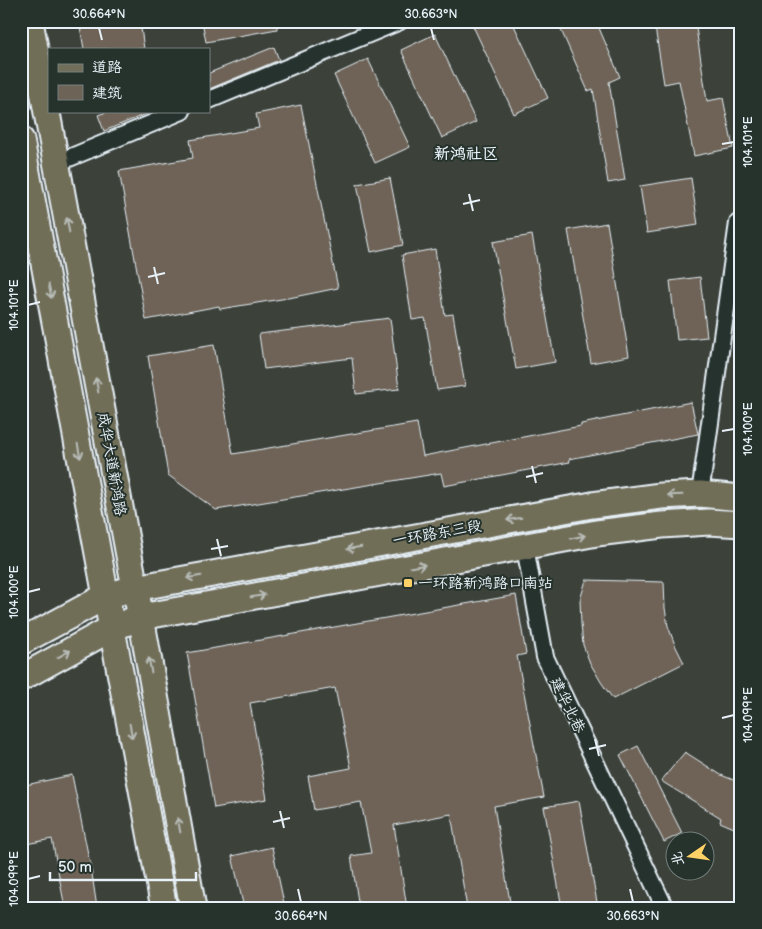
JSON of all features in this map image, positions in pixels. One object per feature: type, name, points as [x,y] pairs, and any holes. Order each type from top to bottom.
[{"type":"main road","name":"成华大道新鸿路","points":[[30,21],[193,908]]},
{"type":"main road","name":"成华大道新鸿路","points":[[21,140],[164,908]]},
{"type":"main road","name":"一环路东三段","points":[[21,642],[106,596],[135,588],[592,505],[661,496],[700,494],[741,498]]},
{"type":"main road","name":"一环路东三段","points":[[21,678],[112,628],[141,617],[597,533],[662,525],[709,522],[741,524]]},
{"type":"street","points":[[210,100],[400,21]]},
{"type":"street","points":[[57,163],[180,112]]},
{"type":"street","points":[[700,494],[738,223],[741,224]]},
{"type":"street","name":"建华北巷","points":[[525,546],[545,657],[665,908]]},
{"type":"building","points":[[79,21],[140,21],[144,48],[84,48]]},
{"type":"building","points":[[202,21],[277,21],[277,29],[206,42]]},
{"type":"building","points":[[483,21],[512,21],[548,98],[514,114],[473,26]]},
{"type":"building","points":[[557,21],[596,21],[620,77],[609,82],[625,180],[608,183],[593,89],[588,91]]},
{"type":"building","points":[[654,21],[695,21],[707,101],[723,98],[733,148],[694,156],[679,81],[664,84]]},
{"type":"building","points":[[435,34],[476,122],[442,138],[401,50]]},
{"type":"building","points":[[274,47],[279,60],[210,89],[210,73]]},
{"type":"building","points":[[368,59],[410,147],[375,163],[334,75]]},
{"type":"building","points":[[301,105],[338,288],[220,309],[219,306],[146,320],[119,171],[193,158],[190,140],[259,128],[256,114]]},
{"type":"building","points":[[106,112],[151,112],[104,131],[98,115]]},
{"type":"building","points":[[390,178],[403,245],[371,252],[357,184]]},
{"type":"building","points":[[691,178],[698,225],[647,233],[640,186]]},
{"type":"building","points":[[607,223],[629,356],[591,363],[568,230]]},
{"type":"building","points":[[532,235],[555,362],[516,369],[493,242]]},
{"type":"building","points":[[435,249],[445,315],[453,314],[465,386],[437,390],[425,318],[412,320],[402,255]]},
{"type":"building","points":[[700,277],[707,337],[677,340],[670,281]]},
{"type":"building","points":[[390,318],[399,389],[356,394],[352,358],[264,369],[259,334]]},
{"type":"building","points":[[214,345],[233,454],[417,423],[423,456],[581,426],[581,424],[691,402],[698,434],[569,459],[570,462],[444,486],[441,473],[216,510],[168,475],[148,356]]},
{"type":"building","points":[[586,580],[664,582],[668,626],[684,663],[613,699],[590,663],[583,645],[580,600]]},
{"type":"building","points":[[516,595],[526,654],[517,656],[544,797],[494,806],[511,908],[467,908],[451,814],[394,825],[407,908],[359,908],[351,856],[371,853],[361,802],[314,810],[308,776],[351,768],[335,688],[250,703],[267,799],[214,808],[187,653]]},
{"type":"building","points":[[638,746],[681,832],[664,832],[664,842],[620,755]]},
{"type":"building","points":[[685,752],[721,775],[741,783],[741,831],[720,822],[721,818],[661,781]]},
{"type":"building","points":[[72,775],[97,908],[65,908],[52,839],[21,845],[21,786]]},
{"type":"building","points":[[579,801],[598,908],[562,908],[544,807]]},
{"type":"building","points":[[272,847],[285,908],[244,908],[232,856]]},
{"type":"place","name":"一环路新鸿路口南站","points":[[408,583]]},
{"type":"district","name":"新鸿社区","points":[[466,153]]}]
